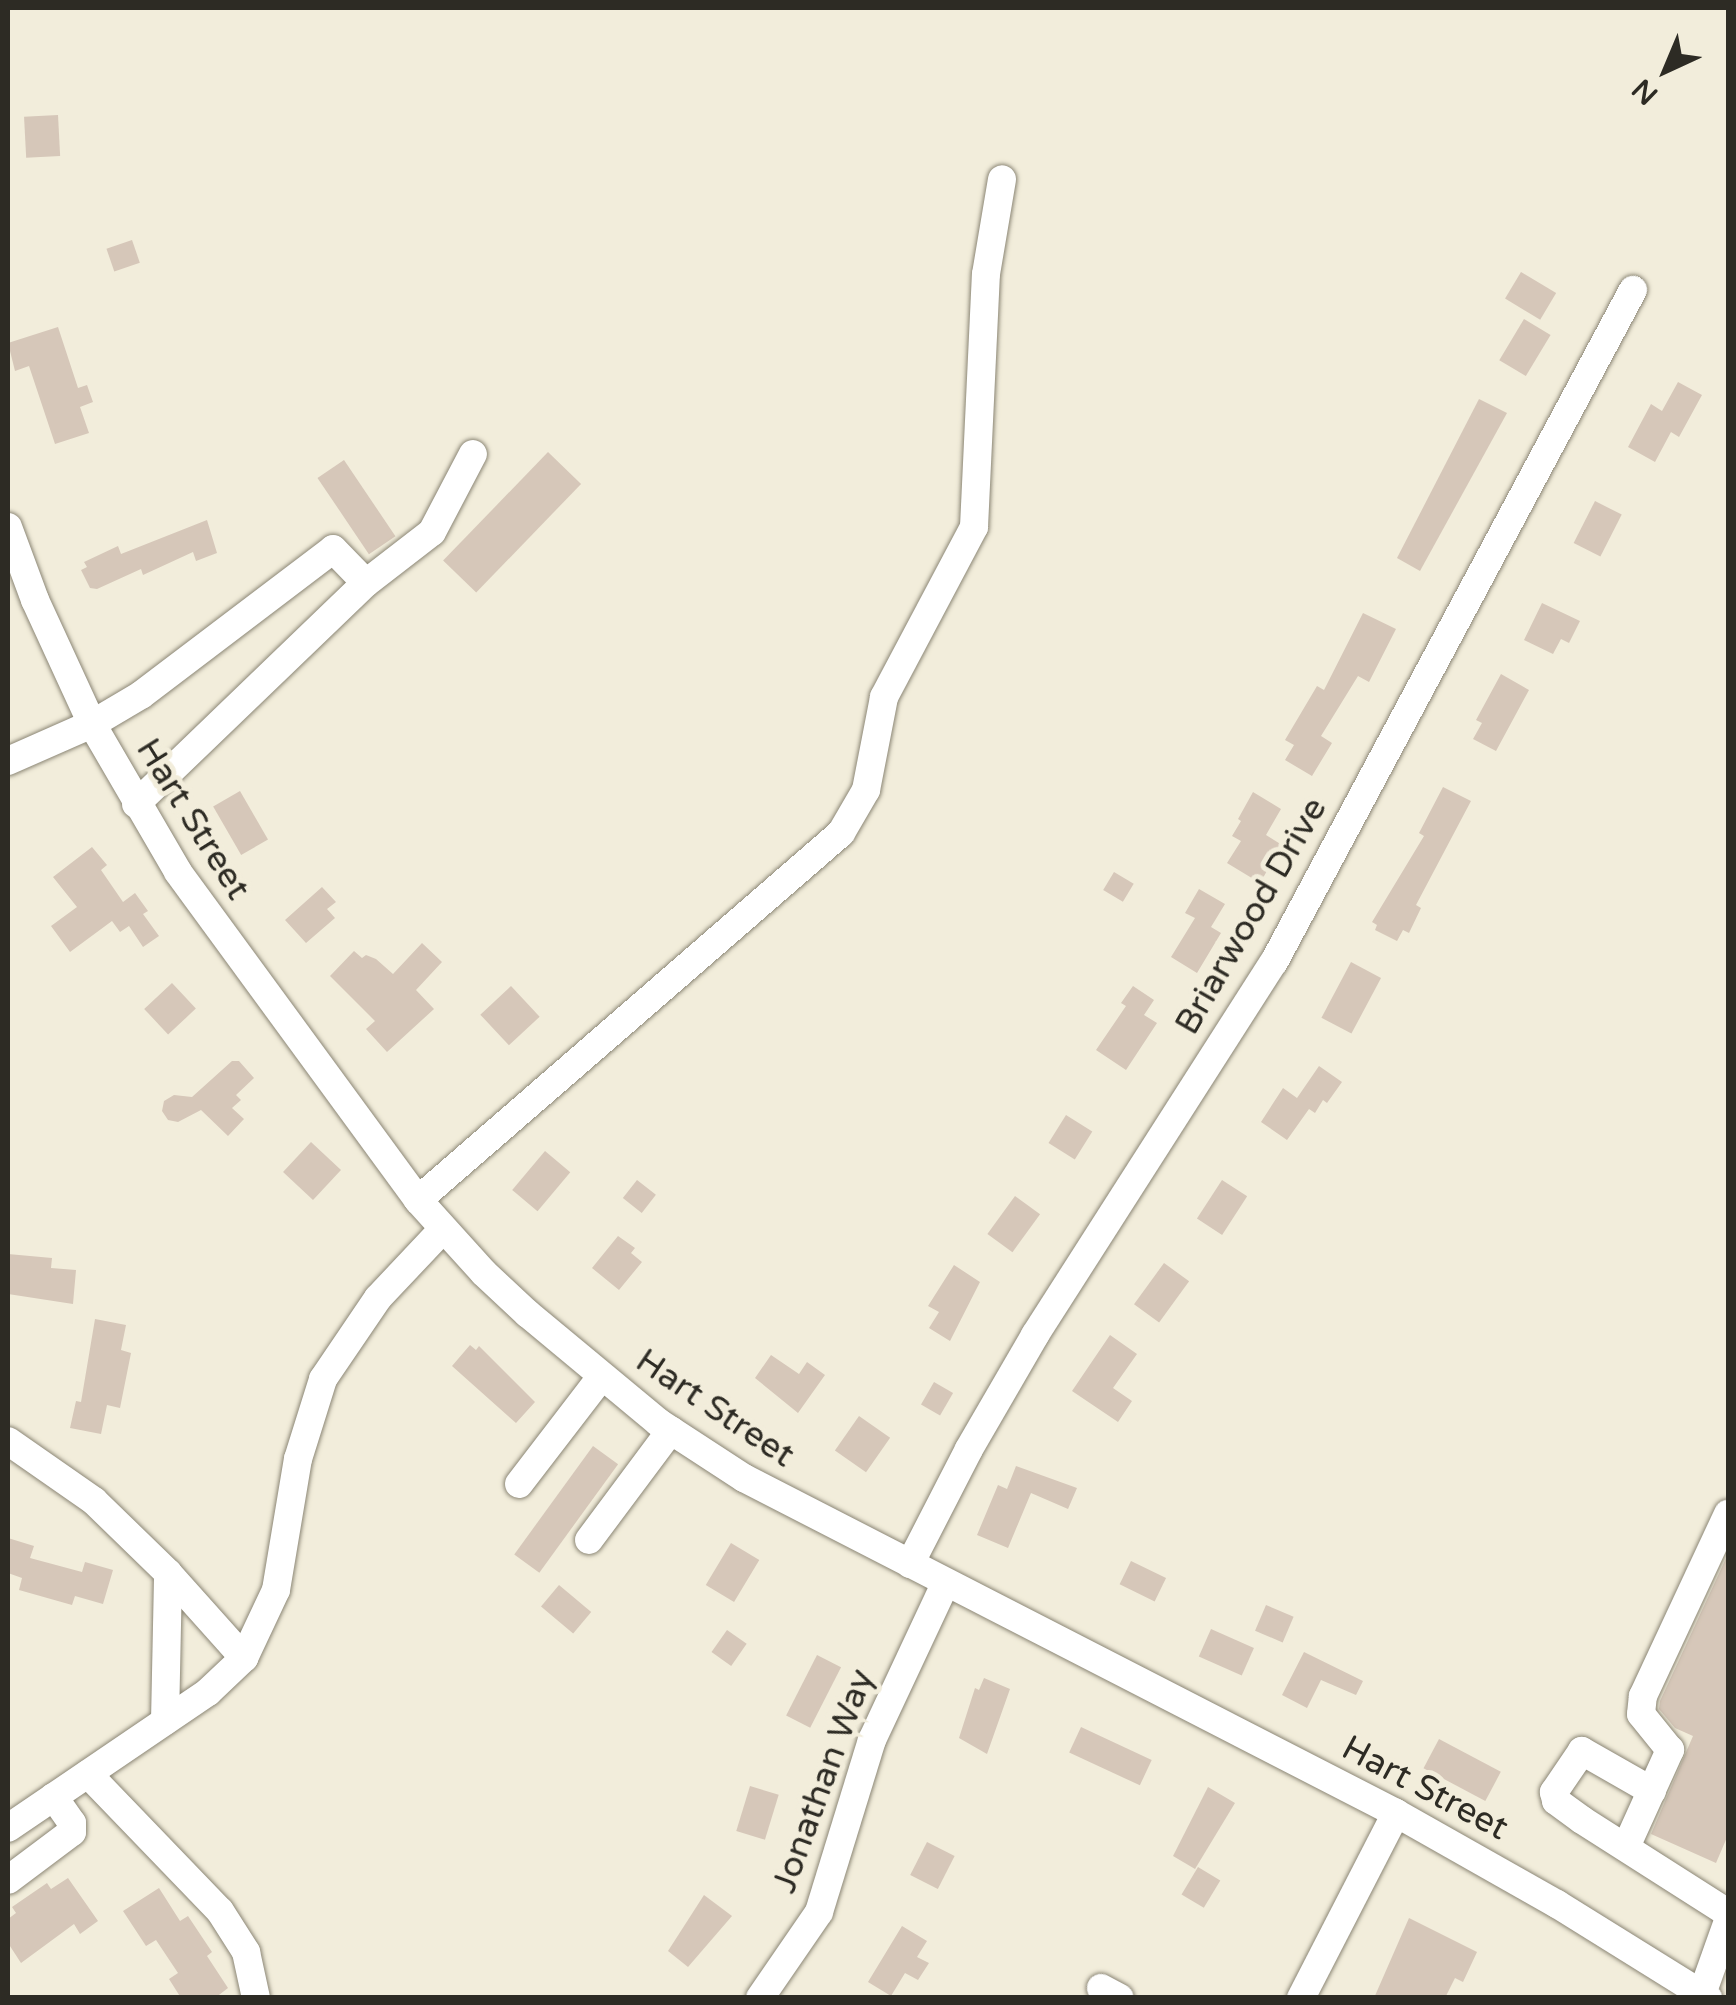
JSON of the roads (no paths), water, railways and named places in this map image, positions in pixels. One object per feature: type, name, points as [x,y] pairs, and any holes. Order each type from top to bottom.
[{"type":"street","points":[[418,1200],[841,833],[866,790],[884,697],[974,526],[986,274],[1002,179]]},
{"type":"street","name":"Briarwood Drive","points":[[910,1564],[969,1449],[1035,1335],[1274,962],[1632,290]]},
{"type":"street","points":[[136,804],[366,583],[432,532],[473,454]]},
{"type":"street","name":"Hart Street","points":[[8,527],[35,600],[92,724],[136,804],[210,920],[442,1230],[528,1314],[671,1430],[744,1478],[1396,1813],[1558,1904],[1705,1996]]},
{"type":"street","points":[[8,760],[92,724],[141,695],[333,549],[366,583]]},
{"type":"street","points":[[8,1828],[208,1692],[244,1658],[276,1590],[298,1459],[323,1379],[378,1298],[442,1230]]},
{"type":"street","points":[[519,1484],[602,1376]]},
{"type":"street","points":[[589,1540],[671,1430]]},
{"type":"street","points":[[8,1440],[94,1501],[168,1574],[244,1658]]},
{"type":"street","points":[[1626,1847],[1670,1750],[1639,1706],[1728,1514]]},
{"type":"street","points":[[165,1721],[168,1574]]},
{"type":"street","name":"Jonathan Way","points":[[760,1998],[819,1912],[872,1740],[946,1582]]},
{"type":"street","points":[[1652,1791],[1582,1751],[1554,1792],[1556,1800],[1569,1810],[1728,1913]]},
{"type":"street","points":[[88,1774],[220,1912],[246,1952],[256,1998]]},
{"type":"street","points":[[8,1880],[72,1832],[72,1823],[54,1797]]},
{"type":"street","points":[[1301,1998],[1396,1813]]},
{"type":"street","points":[[1705,1996],[1728,1921]]}]
